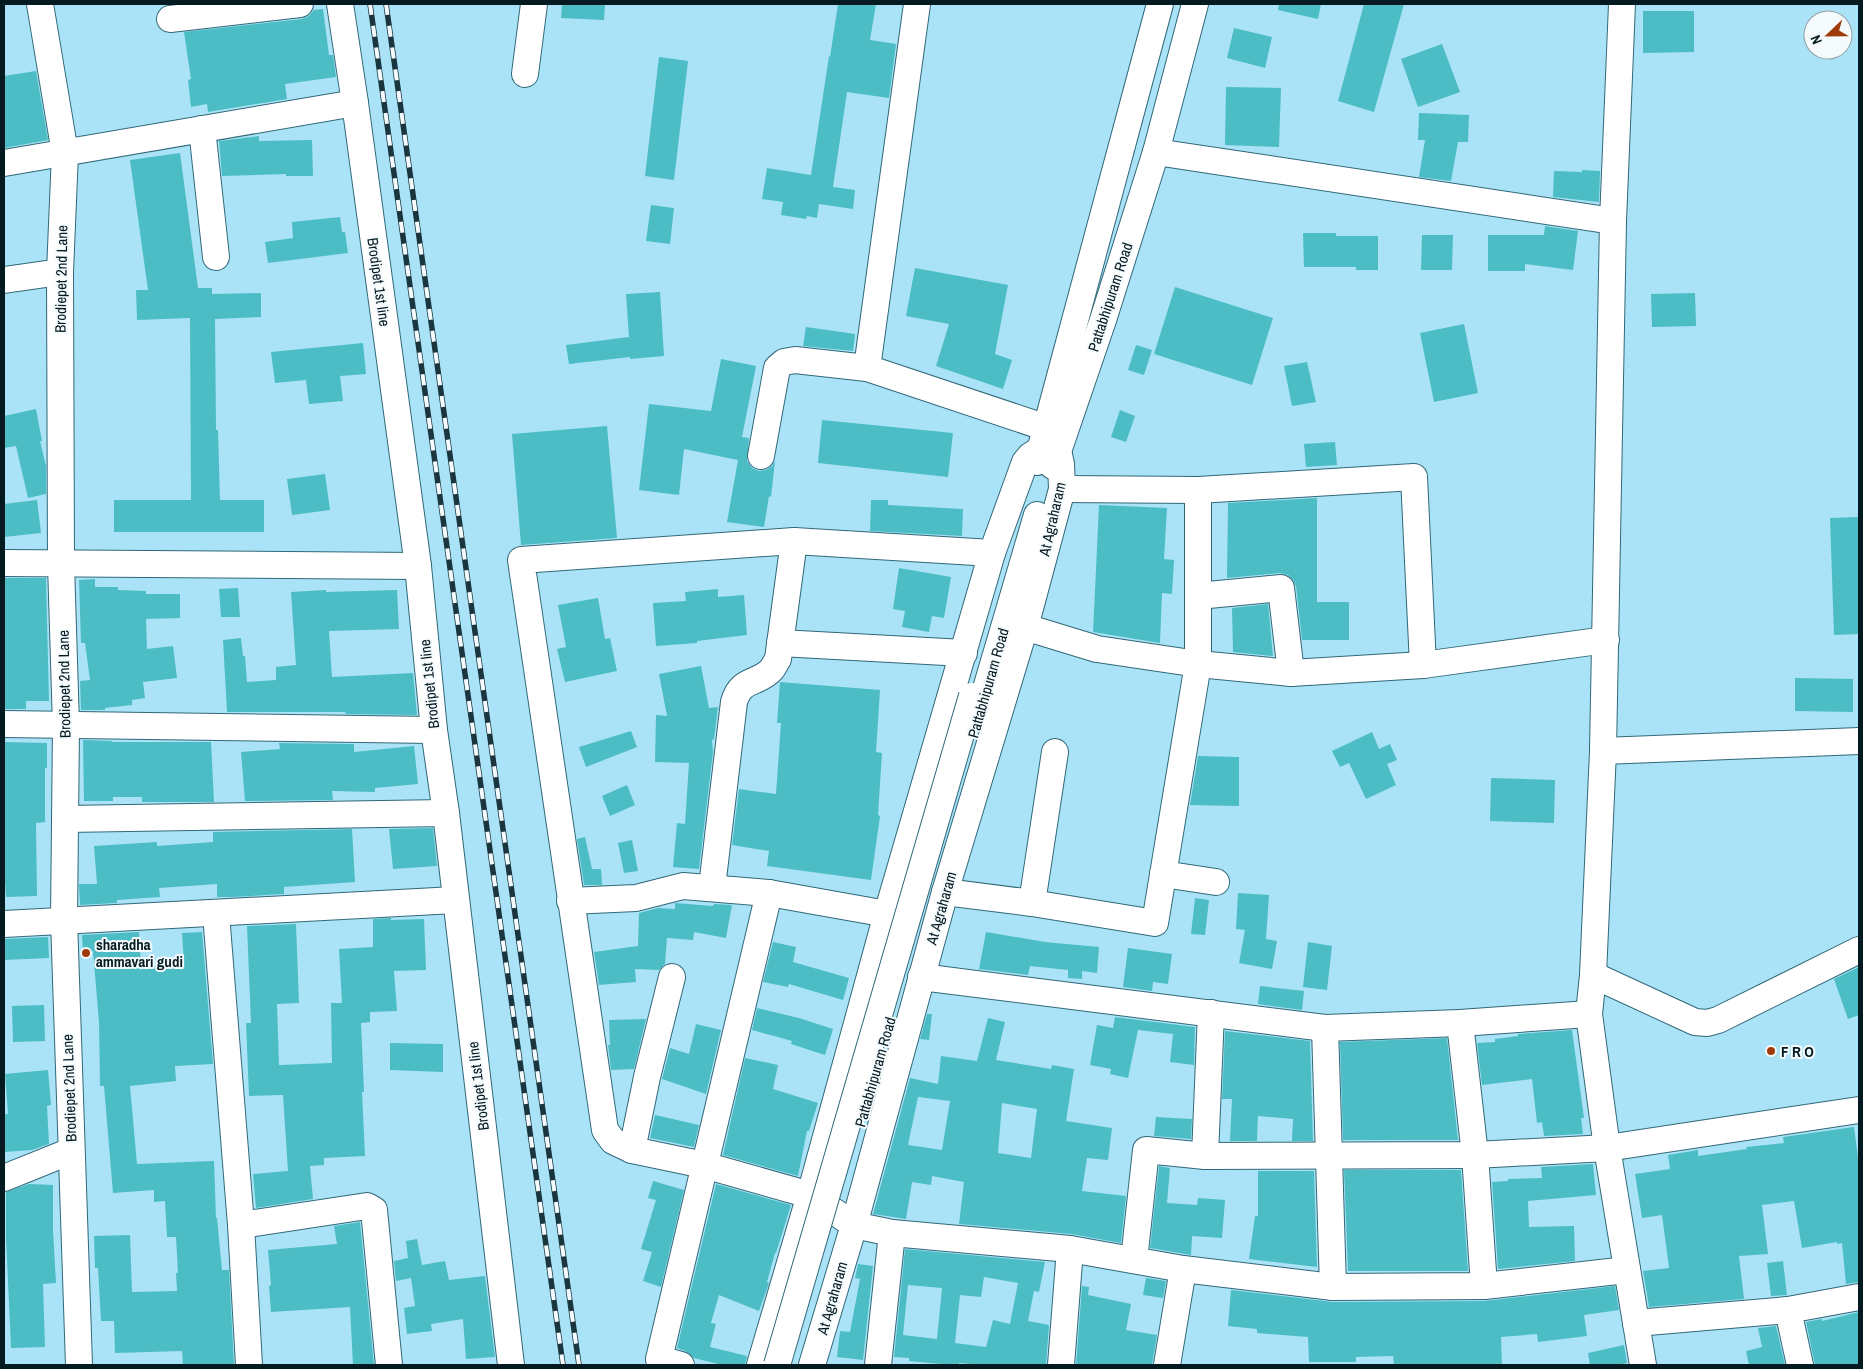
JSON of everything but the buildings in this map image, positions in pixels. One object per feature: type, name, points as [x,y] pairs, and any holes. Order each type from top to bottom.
[{"type":"street","name":"Brodiepet 2nd Lane","points":[[40,4],[65,153],[60,272],[61,564],[66,726],[64,920],[79,1365]]},
{"type":"street","points":[[170,19],[300,4]]},
{"type":"street","name":"Brodipet 1st line","points":[[340,4],[418,566],[434,730],[446,814],[511,1365]]},
{"type":"street","points":[[525,74],[534,4]]},
{"type":"street","points":[[867,368],[917,4]]},
{"type":"street","name":"Pattabhipuram Road","points":[[788,1365],[978,697],[1048,442],[1160,4]]},
{"type":"street","name":"Pattabhipuram Road","points":[[1048,442],[1103,320],[1156,152],[1195,4]]},
{"type":"street","points":[[1622,4],[1613,221],[1603,751],[1593,975],[1589,1014],[1607,1148],[1643,1365]]},
{"type":"street","points":[[1137,89],[1170,102]]},
{"type":"street","points":[[4,164],[355,103]]},
{"type":"street","points":[[202,129],[216,257]]},
{"type":"street","points":[[1156,152],[1613,221]]},
{"type":"street","points":[[4,280],[60,272]]},
{"type":"street","points":[[760,1365],[810,1195],[887,914],[992,553],[1024,462],[1048,442],[867,368],[795,360],[784,362],[777,368],[761,456]]},
{"type":"street","name":"At Agraharam","points":[[812,1365],[854,1225],[945,892],[1025,627],[1062,489],[1061,464],[1048,442]]},
{"type":"street","points":[[1062,489],[1198,490],[1414,477],[1423,666]]},
{"type":"street","points":[[945,892],[1032,902],[1155,922],[1198,664],[1198,490]]},
{"type":"street","points":[[992,553],[794,541],[522,560],[570,901],[605,1130],[613,1141],[632,1150],[704,1166],[810,1195],[854,1225],[892,1233],[1070,1248],[1183,1269],[1333,1287],[1484,1286],[1627,1270]]},
{"type":"street","points":[[712,887],[737,692],[742,685],[771,670],[778,659],[794,541]]},
{"type":"street","points":[[4,563],[418,566]]},
{"type":"street","points":[[1198,596],[1281,588],[1291,673]]},
{"type":"street","points":[[1025,627],[1097,649],[1198,664],[1291,673],[1423,666],[1606,640]]},
{"type":"street","points":[[780,644],[964,653]]},
{"type":"street","name":"Pattabhipuram Road","points":[[777,1365],[978,697]]},
{"type":"street","points":[[4,724],[434,730]]},
{"type":"street","points":[[1603,751],[1859,741]]},
{"type":"street","points":[[1032,902],[1055,752]]},
{"type":"street","points":[[65,819],[446,814]]},
{"type":"street","points":[[1163,874],[1216,882]]},
{"type":"street","points":[[570,901],[636,898],[683,886],[712,887],[769,893],[887,914]]},
{"type":"street","points":[[680,1365],[659,1359],[769,893]]},
{"type":"street","points":[[4,924],[455,900]]},
{"type":"street","points":[[216,914],[241,1225],[250,1365]]},
{"type":"street","points":[[1593,975],[1695,1022],[1707,1023],[1718,1020],[1859,950]]},
{"type":"street","points":[[632,1150],[647,1077],[672,977]]},
{"type":"street","points":[[921,977],[1325,1028],[1460,1023],[1589,1014]]},
{"type":"street","points":[[1205,1156],[1211,1013]]},
{"type":"street","points":[[1460,1023],[1476,1155],[1484,1286]]},
{"type":"street","points":[[1325,1028],[1333,1287]]},
{"type":"street","points":[[1134,1260],[1146,1150],[1205,1156],[1328,1156],[1476,1155],[1607,1148],[1859,1110]]},
{"type":"street","points":[[4,1178],[71,1151]]},
{"type":"street","points":[[241,1225],[367,1206],[374,1210],[389,1365]]},
{"type":"street","points":[[878,1365],[892,1233]]},
{"type":"street","points":[[1061,1365],[1070,1248]]},
{"type":"street","points":[[1167,1365],[1183,1269]]},
{"type":"street","points":[[1636,1323],[1788,1310],[1859,1297]]},
{"type":"street","points":[[1788,1310],[1800,1365]]},
{"type":"railway","points":[[370,4],[563,1365]]},
{"type":"railway","points":[[386,4],[579,1365]]},
{"type":"place","name":"sharadha ammavari gudi","points":[[86,953]]},
{"type":"place","name":"F R O","points":[[1771,1051]]}]
